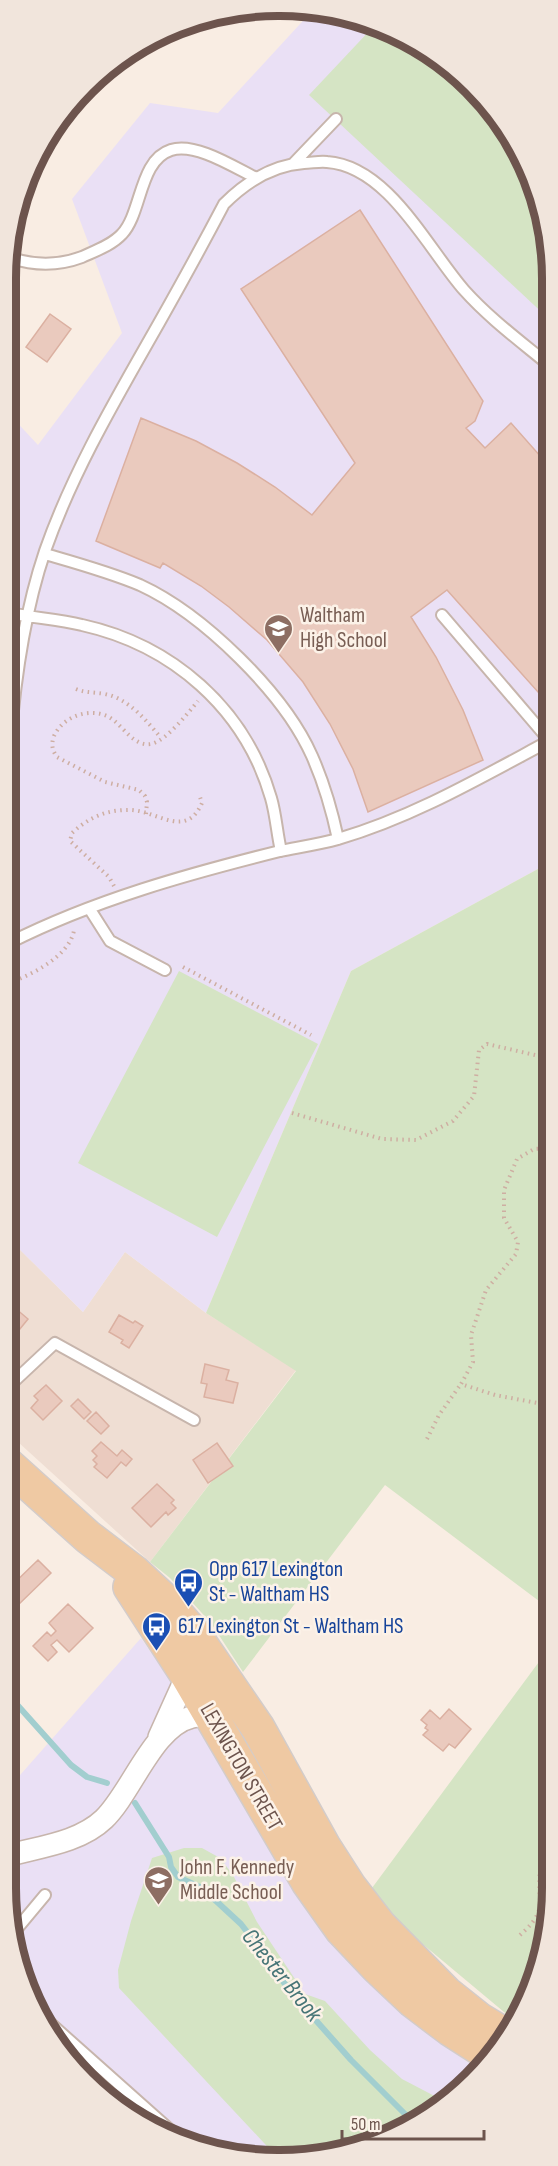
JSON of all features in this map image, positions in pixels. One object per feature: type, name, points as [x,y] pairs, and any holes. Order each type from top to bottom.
[{"type":"main road","name":"LEXINGTON STREET","points":[[16,1472],[88,1538],[134,1572],[163,1599],[193,1633],[258,1728],[324,1847],[349,1886],[380,1926],[446,1993],[480,2020],[498,2031]]},
{"type":"main road","name":"LEXINGTON STREET","points":[[88,1538],[137,1597],[187,1675],[308,1882],[342,1930],[413,2001],[484,2051]]},
{"type":"street","points":[[16,1853],[82,1835],[103,1819],[124,1795],[155,1746],[187,1675]]},
{"type":"street","points":[[155,1746],[173,1726],[192,1717],[244,1709]]},
{"type":"lane","points":[[293,164],[336,120]]},
{"type":"lane","points":[[17,259],[41,265],[67,262],[94,252],[123,234],[150,169],[159,156],[171,150],[185,148],[197,151],[256,178]]},
{"type":"lane","points":[[16,684],[27,617],[45,554],[61,510],[85,458],[224,204],[237,191],[256,178],[293,164],[328,162],[351,168],[378,185],[399,204],[464,290],[487,314],[542,359]]},
{"type":"lane","points":[[45,554],[141,586],[189,614],[240,659],[281,705],[311,755],[331,810],[338,839]]},
{"type":"lane","points":[[16,614],[82,625],[131,641],[169,662],[206,689],[231,717],[253,753],[271,798],[281,851]]},
{"type":"lane","points":[[442,615],[542,733]]},
{"type":"lane","points":[[16,940],[89,908],[168,881],[281,851],[338,839],[428,805],[542,745]]},
{"type":"lane","points":[[89,908],[110,941],[165,970]]},
{"type":"lane","points":[[16,1380],[55,1343],[194,1420]]},
{"type":"lane","points":[[20,1925],[45,1895]]},
{"type":"lane","points":[[61,2033],[158,2120]]},
{"type":"path","points":[[76,689],[86,693],[104,694],[127,703],[161,738]]},
{"type":"path","points":[[146,814],[147,802],[139,790],[105,782],[57,757],[53,752],[52,744],[58,728],[76,715],[102,714],[111,718],[136,741],[145,744],[154,743],[171,730],[199,700]]},
{"type":"path","points":[[114,886],[110,877],[70,841],[72,833],[91,817],[119,810],[135,811],[183,822],[192,819],[202,802],[199,794]]},
{"type":"path","points":[[16,980],[36,972],[49,963],[73,937],[74,930]]},
{"type":"path","points":[[183,967],[311,1035]]},
{"type":"path","points":[[292,1113],[382,1139],[416,1140],[453,1121],[474,1096],[479,1050],[487,1044],[542,1057]]},
{"type":"path","points":[[427,1439],[473,1362],[471,1335],[486,1290],[516,1254],[518,1242],[504,1218],[504,1190],[517,1159],[534,1149],[542,1148]]},
{"type":"path","points":[[461,1384],[495,1395],[542,1404]]},
{"type":"path","points":[[520,1935],[534,1923],[541,1902],[542,1863]]},
{"type":"shaded area","name":"Waltham High School","points":[[305,18],[347,25],[379,36],[410,52],[439,71],[465,93],[497,133],[522,179],[533,211],[542,279],[542,867],[351,971],[206,1313],[125,1252],[83,1312],[16,1246],[16,421],[38,445],[122,333],[72,199],[150,103],[218,113]]},
{"type":"shaded area","points":[[16,1246],[83,1312],[125,1252],[206,1313],[296,1370],[150,1562],[16,1440]]},
{"type":"shaded area","name":"John F. Kennedy Middle School","points":[[141,1638],[174,1686],[289,1879],[393,2004],[431,2036],[472,2065],[439,2095],[395,2122],[347,2141],[313,2147],[262,2149],[211,2141],[179,2130],[133,2105],[93,2073],[71,2047],[52,2018],[30,1971],[25,1955],[17,1904],[16,1780]]},
{"type":"green space","points":[[368,32],[425,61],[465,93],[497,133],[528,195],[539,245],[542,313],[309,95]]},
{"type":"green space","points":[[542,867],[542,1603],[385,1485],[243,1672],[211,1623],[170,1578],[150,1562],[296,1371],[206,1313],[351,971]]},
{"type":"green space","points":[[179,971],[318,1044],[217,1237],[78,1163]]},
{"type":"green space","points":[[542,1658],[541,1904],[533,1955],[522,1987],[508,2015],[401,1926],[372,1888]]},
{"type":"green space","points":[[184,1848],[202,1848],[220,1858],[233,1875],[257,1922],[305,1994],[325,2001],[370,2050],[402,2079],[436,2097],[395,2122],[363,2136],[313,2147],[270,2149],[119,1988],[118,1970],[152,1858]]},
{"type":"building","points":[[360,210],[483,401],[475,421],[466,428],[485,448],[511,423],[542,458],[542,688],[538,692],[447,590],[411,617],[436,657],[463,710],[483,760],[368,812],[353,769],[330,724],[303,682],[267,640],[201,586],[163,563],[160,568],[96,541],[141,418],[196,441],[237,463],[275,487],[312,515],[355,463],[241,289]]},
{"type":"building","points":[[50,314],[71,329],[47,362],[26,347]]},
{"type":"building","points":[[16,1309],[28,1319],[16,1334]]},
{"type":"building","points":[[119,1315],[143,1326],[129,1348],[121,1343],[123,1340],[109,1332]]},
{"type":"building","points":[[205,1364],[229,1370],[226,1380],[238,1383],[233,1403],[204,1397],[207,1384],[201,1383]]},
{"type":"building","points":[[46,1385],[62,1401],[43,1420],[31,1408],[38,1400],[34,1396]]},
{"type":"building","points":[[78,1399],[91,1412],[84,1419],[71,1406]]},
{"type":"building","points":[[96,1412],[109,1426],[101,1434],[87,1421]]},
{"type":"building","points":[[101,1442],[117,1456],[122,1450],[132,1459],[126,1466],[121,1462],[107,1478],[94,1467],[97,1464],[93,1460],[97,1456],[92,1451]]},
{"type":"building","points":[[217,1443],[233,1466],[208,1483],[193,1460]]},
{"type":"building","points":[[157,1484],[174,1500],[171,1503],[176,1508],[168,1515],[166,1512],[151,1527],[132,1508]]},
{"type":"building","points":[[38,1560],[51,1573],[16,1607],[16,1581]]},
{"type":"building","points":[[68,1604],[93,1628],[69,1652],[57,1640],[51,1645],[57,1652],[48,1661],[33,1646],[47,1632],[51,1636],[56,1631],[49,1623]]},
{"type":"building","points":[[449,1709],[471,1729],[455,1748],[449,1744],[443,1751],[423,1735],[428,1730],[425,1728],[427,1725],[421,1720],[430,1710],[440,1719]]},
{"type":"waterway","name":"Chester Brook","points":[[16,1703],[71,1765],[87,1777],[107,1783]]},
{"type":"waterway","name":"Chester Brook","points":[[135,1803],[169,1857],[171,1867],[178,1877],[202,1888],[241,1924],[289,1990],[351,2060],[407,2116]]},
{"type":"place","name":"Waltham High School","points":[[279,654]]},
{"type":"place","name":"Opp 617 Lexington St - Waltham HS","points":[[188,1608]]},
{"type":"place","name":"617 Lexington St - Waltham HS","points":[[157,1652]]},
{"type":"place","name":"John F. Kennedy Middle School","points":[[159,1906]]}]
